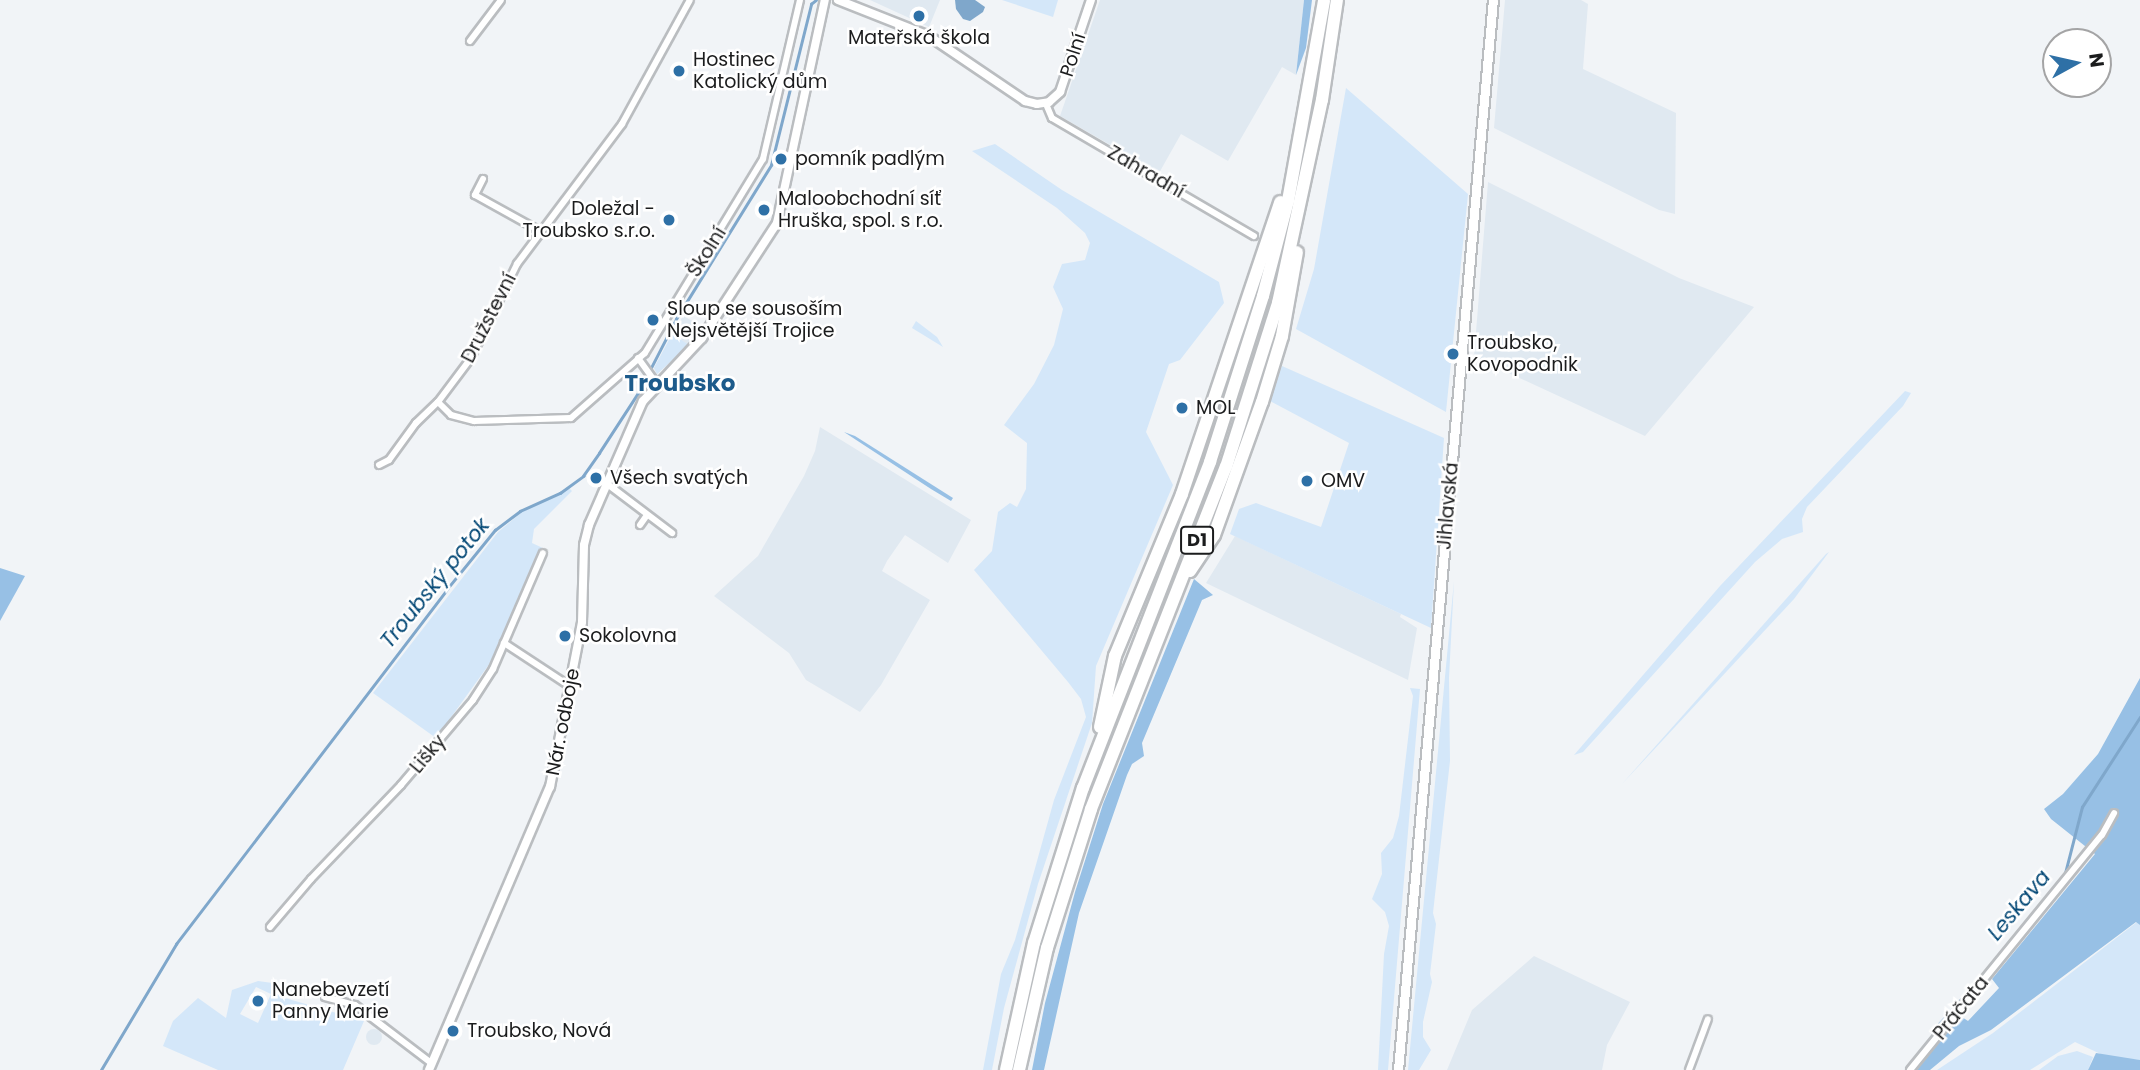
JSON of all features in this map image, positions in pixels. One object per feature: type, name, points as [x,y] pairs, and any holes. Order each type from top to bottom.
[{"type":"highway","name":"D1","points":[[1006,1070],[1034,943],[1083,788],[1210,462],[1264,296],[1295,159],[1324,0]]},
{"type":"highway","name":"D1","points":[[1019,1070],[1047,948],[1086,822],[1250,395],[1278,303],[1301,201],[1337,0]]},
{"type":"highway","points":[[1083,788],[1115,656],[1182,494],[1295,159]]},
{"type":"main road","name":"Jihlavská","points":[[1398,1070],[1493,0]]},
{"type":"street","points":[[471,41],[500,0]]},
{"type":"street","name":"Družstevní","points":[[379,465],[389,460],[416,423],[438,402],[471,358],[517,264],[622,124],[690,0]]},
{"type":"street","name":"Školní","points":[[438,402],[451,415],[474,421],[572,418],[650,345],[763,159],[800,0]]},
{"type":"street","name":"Nár. odboje","points":[[433,1068],[550,787],[582,622],[584,545],[589,525],[635,414],[657,384],[702,338],[777,223],[825,0]]},
{"type":"street","points":[[838,0],[929,36],[1025,101],[1046,104]]},
{"type":"street","name":"Polní","points":[[1046,104],[1055,98],[1062,87],[1091,0]]},
{"type":"street","name":"Zahradní","points":[[1046,104],[1052,118],[1254,236]]},
{"type":"street","points":[[483,179],[475,195],[540,231]]},
{"type":"street","points":[[638,358],[657,384]]},
{"type":"street","points":[[606,483],[672,533]]},
{"type":"street","points":[[640,525],[647,514]]},
{"type":"street","name":"Lišky","points":[[270,927],[311,879],[401,785],[465,710],[487,679],[543,553]]},
{"type":"street","points":[[504,643],[571,687]]},
{"type":"street","name":"Práčata","points":[[1910,1070],[2102,835],[2114,813]]},
{"type":"street","points":[[325,996],[355,1005],[433,1068]]},
{"type":"street","points":[[1689,1070],[1708,1019]]},
{"type":"shaded area","name":"Mateřská škola","points":[[870,0],[940,0],[929,27]]},
{"type":"shaded area","points":[[955,0],[975,0],[985,7],[983,12],[970,21],[963,19],[956,9]]},
{"type":"shaded area","points":[[1002,0],[1058,0],[1053,17]]},
{"type":"shaded area","points":[[1100,0],[1304,0],[1296,75],[1282,67],[1228,161],[1181,134],[1159,173],[1060,116]]},
{"type":"shaded area","points":[[1304,0],[1312,0],[1306,48],[1296,75]]},
{"type":"shaded area","points":[[1505,0],[1581,0],[1588,4],[1583,69],[1676,113],[1675,214],[1659,210],[1494,128]]},
{"type":"shaded area","points":[[1346,88],[1468,194],[1446,412],[1296,329],[1314,269]]},
{"type":"shaded area","points":[[995,144],[1062,190],[1219,282],[1224,303],[1180,360],[1169,364],[1146,432],[1173,485],[1096,666],[1092,723],[1038,884],[1004,1008],[992,1070],[983,1070],[1001,974],[1015,940],[1054,800],[1086,717],[1081,699],[974,570],[992,551],[998,512],[1010,503],[1017,507],[1026,489],[1027,443],[1004,425],[1034,384],[1054,345],[1063,309],[1053,287],[1062,264],[1085,260],[1090,243],[1085,233],[1057,208],[972,151]]},
{"type":"shaded area","points":[[1488,182],[1679,278],[1754,307],[1645,436],[1474,357]]},
{"type":"shaded area","points":[[683,316],[702,326],[689,345],[657,374],[654,368]]},
{"type":"shaded area","points":[[916,321],[937,337],[943,347],[912,328]]},
{"type":"shaded area","points":[[672,334],[689,345],[657,374],[654,368]]},
{"type":"shaded area","points":[[1282,366],[1444,438],[1431,628],[1230,534],[1239,509],[1256,503],[1321,527],[1349,443],[1268,400]]},
{"type":"shaded area","points":[[1905,391],[1911,393],[1903,406],[1807,507],[1802,519],[1803,532],[1782,539],[1755,562],[1583,752],[1574,755],[1720,586]]},
{"type":"shaded area","points":[[820,427],[971,520],[948,563],[905,535],[887,561],[882,571],[930,600],[881,685],[860,712],[806,680],[789,653],[714,596],[758,556],[804,476],[815,451]]},
{"type":"shaded area","points":[[844,432],[855,436],[953,498],[951,501],[931,489]]},
{"type":"shaded area","points":[[569,488],[572,491],[534,529],[532,543],[545,549],[538,553],[493,659],[436,738],[373,693],[498,532],[522,512]]},
{"type":"shaded area","points":[[1235,536],[1401,614],[1400,617],[1417,628],[1408,680],[1206,583]]},
{"type":"shaded area","points":[[1829,552],[1794,599],[1622,784],[1826,554]]},
{"type":"shaded area","points":[[0,568],[25,576],[0,621]]},
{"type":"shaded area","points":[[1194,579],[1213,595],[1202,600],[1142,743],[1144,756],[1132,764],[1127,775],[1079,913],[1044,1070],[1032,1070],[1045,1003],[1075,892],[1103,804]]},
{"type":"shaded area","points":[[1454,581],[1449,678],[1450,761],[1433,913],[1436,924],[1430,974],[1432,982],[1423,1022],[1423,1037],[1431,1050],[1419,1070],[1408,1070]]},
{"type":"shaded area","points":[[2140,678],[2140,925],[2136,922],[1991,1030],[1959,1046],[1930,1070],[1917,1070],[1952,1022],[1962,1017],[1968,1021],[1999,988],[1992,979],[2095,854],[2051,819],[2044,809],[2063,794],[2098,754]]},
{"type":"shaded area","points":[[1410,688],[1420,689],[1388,1070],[1378,1070],[1384,954],[1389,926],[1385,912],[1372,899],[1382,874],[1381,853],[1393,838],[1399,816],[1413,696]]},
{"type":"shaded area","points":[[2137,922],[2140,925],[2140,1060],[2107,1057],[2075,1042],[2030,1070],[1937,1070],[1993,1033]]},
{"type":"shaded area","points":[[1534,956],[1630,1002],[1607,1045],[1602,1070],[1447,1070],[1472,1010]]},
{"type":"shaded area","points":[[258,981],[287,985],[285,998],[364,1021],[343,1070],[218,1070],[163,1046],[173,1021],[198,998],[226,1018],[232,990]],"holes":[[[256,987],[271,994],[258,1023],[240,1014]]]},
{"type":"shaded area","points":[[371,1029],[377,1029],[382,1037],[380,1043],[371,1045],[366,1040],[366,1034]]},
{"type":"shaded area","points":[[2077,1051],[2093,1057],[2088,1070],[2039,1070],[2058,1056]]},
{"type":"shaded area","points":[[2096,1053],[2140,1060],[2140,1070],[2088,1070]]},
{"type":"waterway","name":"Troubský potok","points":[[101,1070],[176,944],[447,589],[495,530],[520,511],[560,493],[583,476],[599,453],[638,393],[676,319],[771,165],[811,4],[816,0]]},
{"type":"waterway","name":"Leskava","points":[[2064,877],[2082,807],[2140,717]]},
{"type":"waterway","name":"Leskava","points":[[2020,931],[2049,896]]},
{"type":"waterway","name":"Leskava","points":[[1937,1026],[1991,966]]},
{"type":"place","name":"Mateřská škola","points":[[919,16]]},
{"type":"place","name":"Hostinec Katolický dům","points":[[679,71]]},
{"type":"place","name":"pomník padlým","points":[[781,159]]},
{"type":"place","name":"Maloobchodní síť Hruška, spol. s r.o.","points":[[764,210]]},
{"type":"place","name":"Doležal - Troubsko s.r.o.","points":[[669,220]]},
{"type":"place","name":"Sloup se sousoším Nejsvětější Trojice","points":[[653,320]]},
{"type":"place","name":"Troubsko, Kovopodnik","points":[[1453,354]]},
{"type":"place","name":"MOL","points":[[1182,408]]},
{"type":"place","name":"Všech svatých","points":[[596,478]]},
{"type":"place","name":"OMV","points":[[1307,481]]},
{"type":"place","name":"Sokolovna","points":[[565,636]]},
{"type":"place","name":"Nanebevzetí Panny Marie","points":[[258,1001]]},
{"type":"place","name":"Troubsko, Nová","points":[[453,1031]]},
{"type":"district","name":"Troubsko","points":[[680,383]]}]
